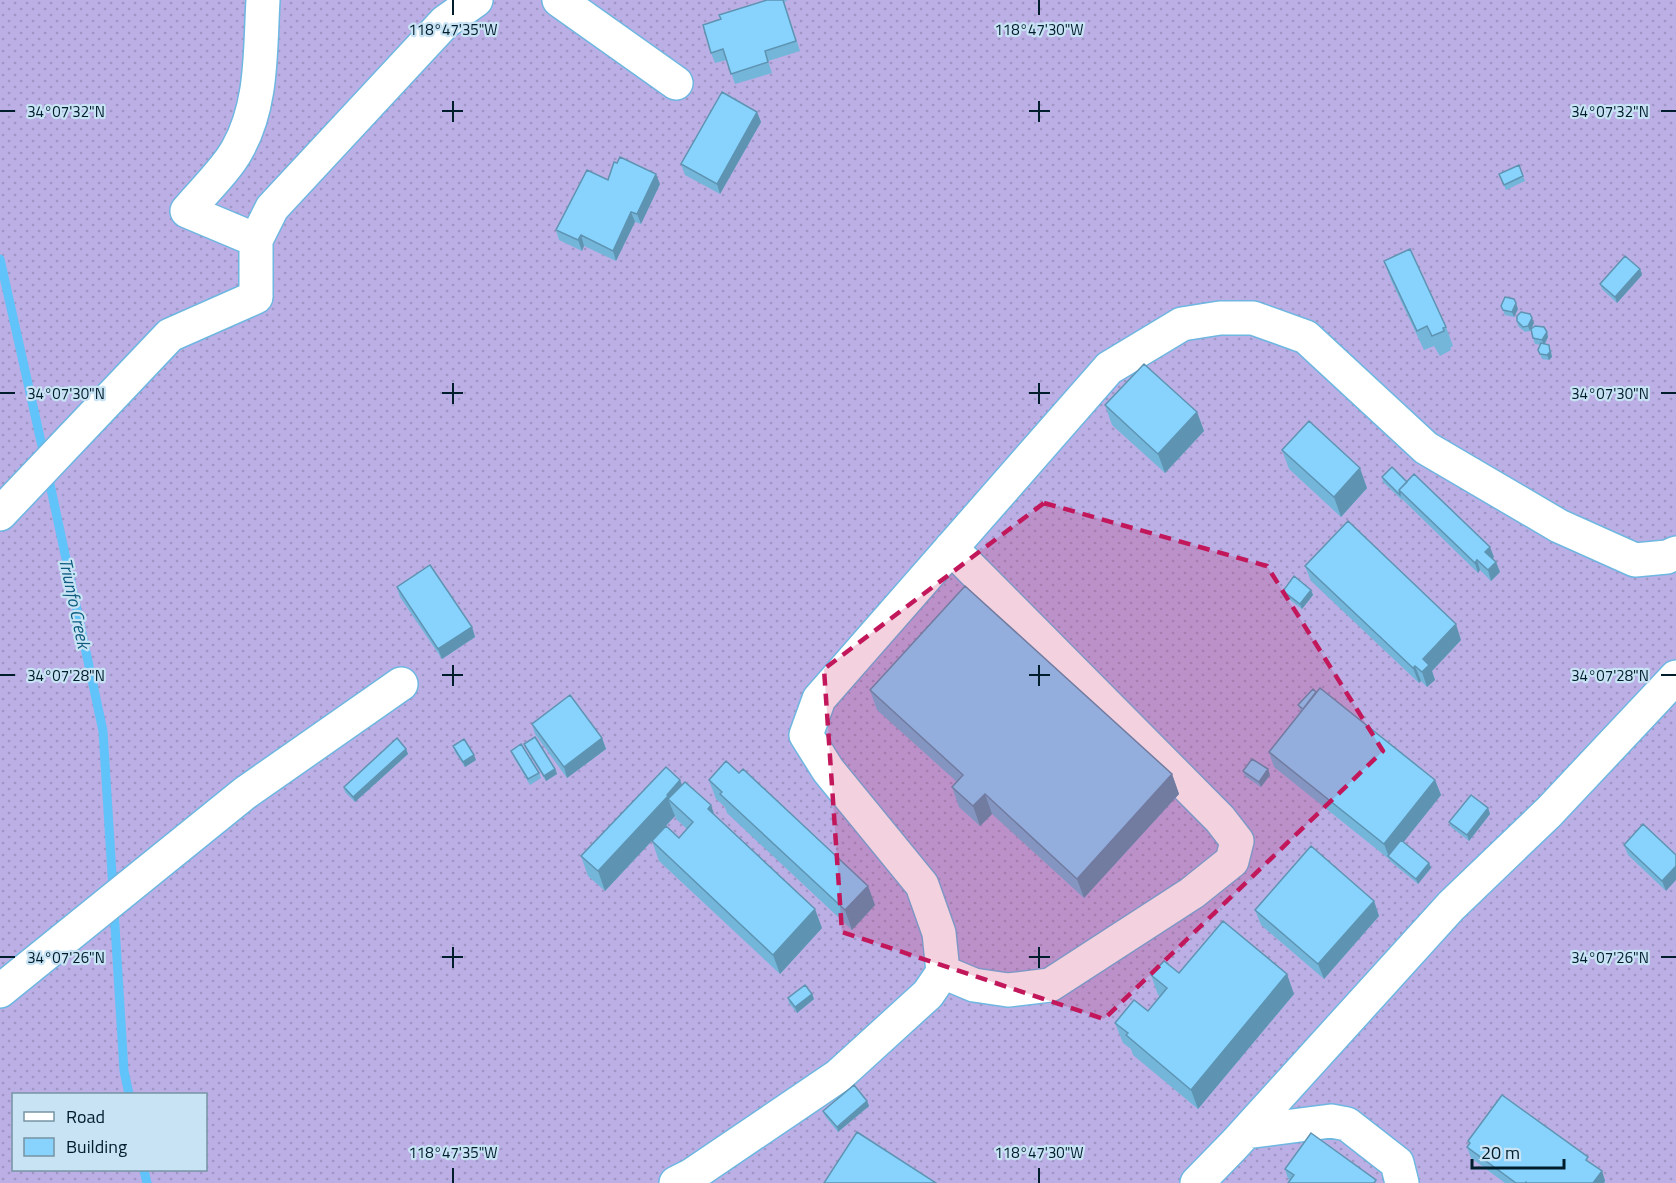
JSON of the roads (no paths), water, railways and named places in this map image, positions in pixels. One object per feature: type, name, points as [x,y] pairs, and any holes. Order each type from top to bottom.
[{"type":"lane","points":[[256,240],[187,211],[237,151],[251,119],[258,87],[263,0]]},
{"type":"lane","points":[[0,514],[170,336],[255,297],[256,240],[272,208],[446,22],[476,0]]},
{"type":"lane","points":[[560,0],[676,83]]},
{"type":"lane","points":[[676,1183],[692,1175],[838,1076],[927,994],[943,972],[939,933],[922,885],[828,770],[806,735],[819,699],[1109,368],[1182,324],[1220,318],[1253,318],[1306,337],[1426,448],[1559,526],[1635,560],[1667,557],[1676,552]]},
{"type":"lane","points":[[943,972],[974,985],[1008,990],[1050,985],[1192,893],[1232,861],[1237,841],[1220,819],[1145,742],[1112,712],[951,548]]},
{"type":"lane","points":[[1197,1183],[1451,906],[1549,812],[1676,677]]},
{"type":"lane","points":[[0,991],[244,793],[401,684]]},
{"type":"lane","points":[[1246,1132],[1331,1121],[1347,1124],[1397,1163],[1402,1183]]},
{"type":"waterway","name":"Triunfo Creek","points":[[0,259],[44,455]]},
{"type":"waterway","name":"Triunfo Creek","points":[[48,475],[103,731],[113,890]]},
{"type":"waterway","name":"Triunfo Creek","points":[[114,910],[124,1071],[129,1093]]},
{"type":"waterway","name":"Triunfo Creek","points":[[144,1171],[147,1183]]}]
